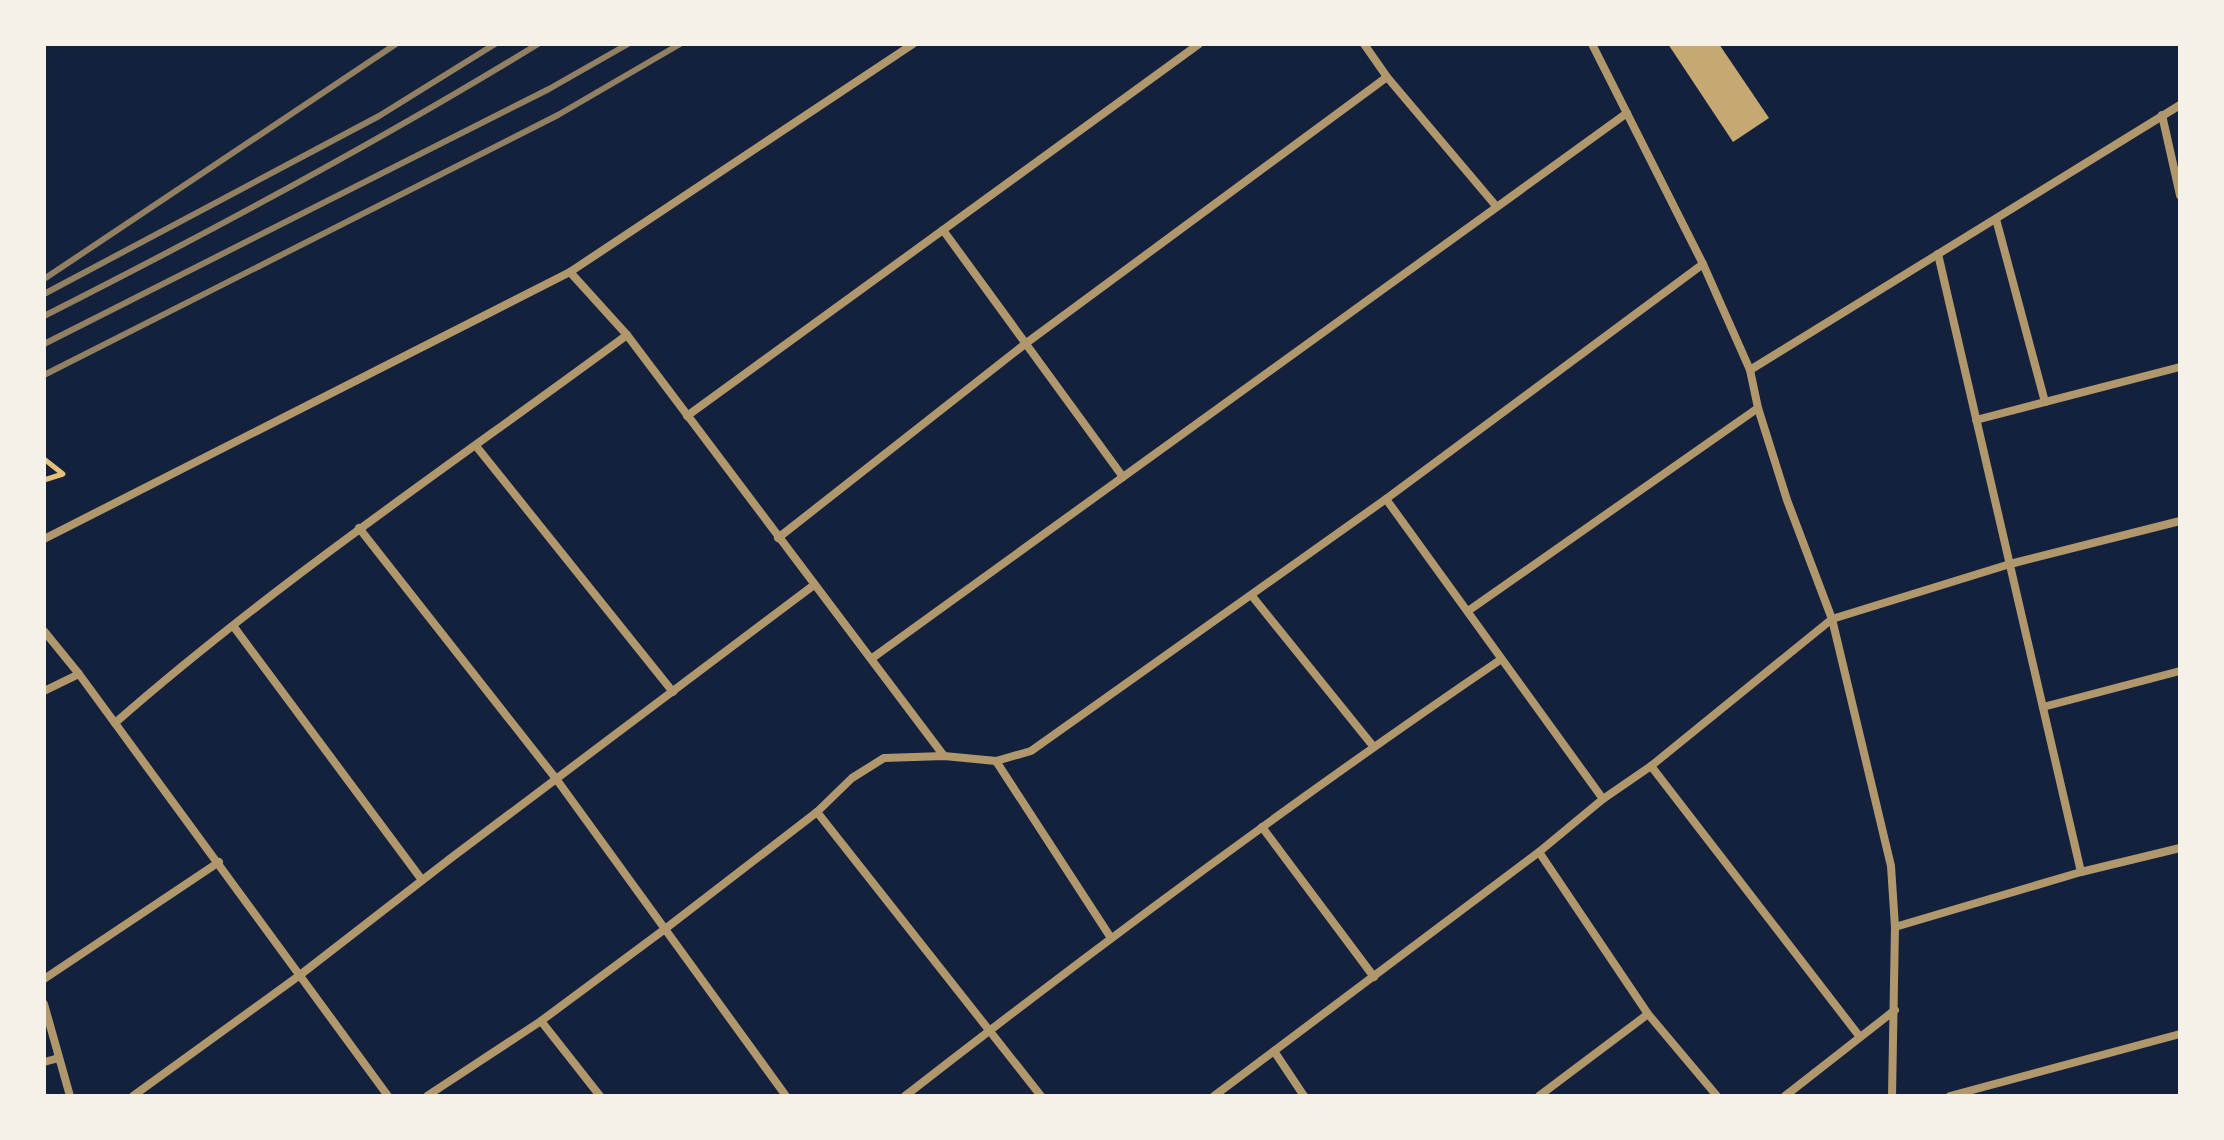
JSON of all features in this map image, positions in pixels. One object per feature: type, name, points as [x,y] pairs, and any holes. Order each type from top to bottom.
[{"type":"street","points":[[44,539],[570,272],[913,44]]},
{"type":"street","points":[[687,416],[1199,44]]},
{"type":"street","points":[[1364,44],[1387,77],[1496,206]]},
{"type":"street","points":[[1592,44],[1703,264],[1750,370],[1758,408],[1787,500],[1832,619],[1891,866],[1895,927],[1892,1096]]},
{"type":"street","points":[[778,538],[1025,344],[1387,77]]},
{"type":"street","points":[[1750,370],[2180,105]]},
{"type":"street","points":[[871,659],[1627,113]]},
{"type":"street","points":[[2162,115],[2180,195]]},
{"type":"street","points":[[1996,219],[2045,402]]},
{"type":"street","points":[[943,230],[1123,477]]},
{"type":"street","points":[[1938,254],[2081,872]]},
{"type":"street","points":[[427,1096],[541,1021],[817,812],[852,778],[884,758],[944,756],[996,761],[1031,751],[1386,499],[1703,264]]},
{"type":"street","points":[[570,272],[627,335],[944,756]]},
{"type":"street","points":[[115,723],[177,669],[359,528],[627,335]]},
{"type":"street","points":[[1976,420],[2180,367]]},
{"type":"street","points":[[1468,611],[1758,408]]},
{"type":"street","points":[[476,446],[673,692]]},
{"type":"street","points":[[1386,499],[1603,799]]},
{"type":"street","points":[[1214,1096],[1539,852],[1603,799],[1651,766],[1832,619],[2010,564],[2180,521]]},
{"type":"street","points":[[359,528],[557,780],[786,1096]]},
{"type":"street","points":[[133,1096],[300,975],[814,585]]},
{"type":"street","points":[[1252,596],[1373,746]]},
{"type":"street","points":[[234,627],[422,880]]},
{"type":"street","points":[[44,631],[219,862],[388,1096]]},
{"type":"street","points":[[905,1096],[1262,827],[1373,746],[1500,660]]},
{"type":"street","points":[[2043,707],[2180,671]]},
{"type":"street","points":[[44,691],[79,674]]},
{"type":"street","points":[[996,761],[1111,938]]},
{"type":"street","points":[[1651,766],[1860,1037]]},
{"type":"street","points":[[817,812],[1041,1096]]},
{"type":"street","points":[[1262,827],[1374,977]]},
{"type":"street","points":[[1895,927],[2081,872],[2180,848]]},
{"type":"street","points":[[1539,852],[1648,1014],[1717,1096]]},
{"type":"street","points":[[44,979],[219,862]]},
{"type":"street","points":[[44,1004],[70,1096]]},
{"type":"street","points":[[1785,1096],[1895,1010]]},
{"type":"street","points":[[1539,1096],[1648,1014]]},
{"type":"street","points":[[541,1021],[600,1096]]},
{"type":"street","points":[[1950,1096],[2180,1034]]},
{"type":"street","points":[[1274,1051],[1304,1096]]},
{"type":"street","points":[[44,1062],[59,1058]]},
{"type":"path","points":[[44,459],[63,474],[44,480]]},
{"type":"building","points":[[1668,44],[1719,44],[1769,118],[1733,142]]},
{"type":"railway","points":[[44,279],[396,44]]},
{"type":"railway","points":[[44,294],[379,116],[495,44]]},
{"type":"railway","points":[[44,316],[294,185],[538,44]]},
{"type":"railway","points":[[44,344],[549,89],[628,44]]},
{"type":"railway","points":[[44,375],[558,115],[680,44]]}]
